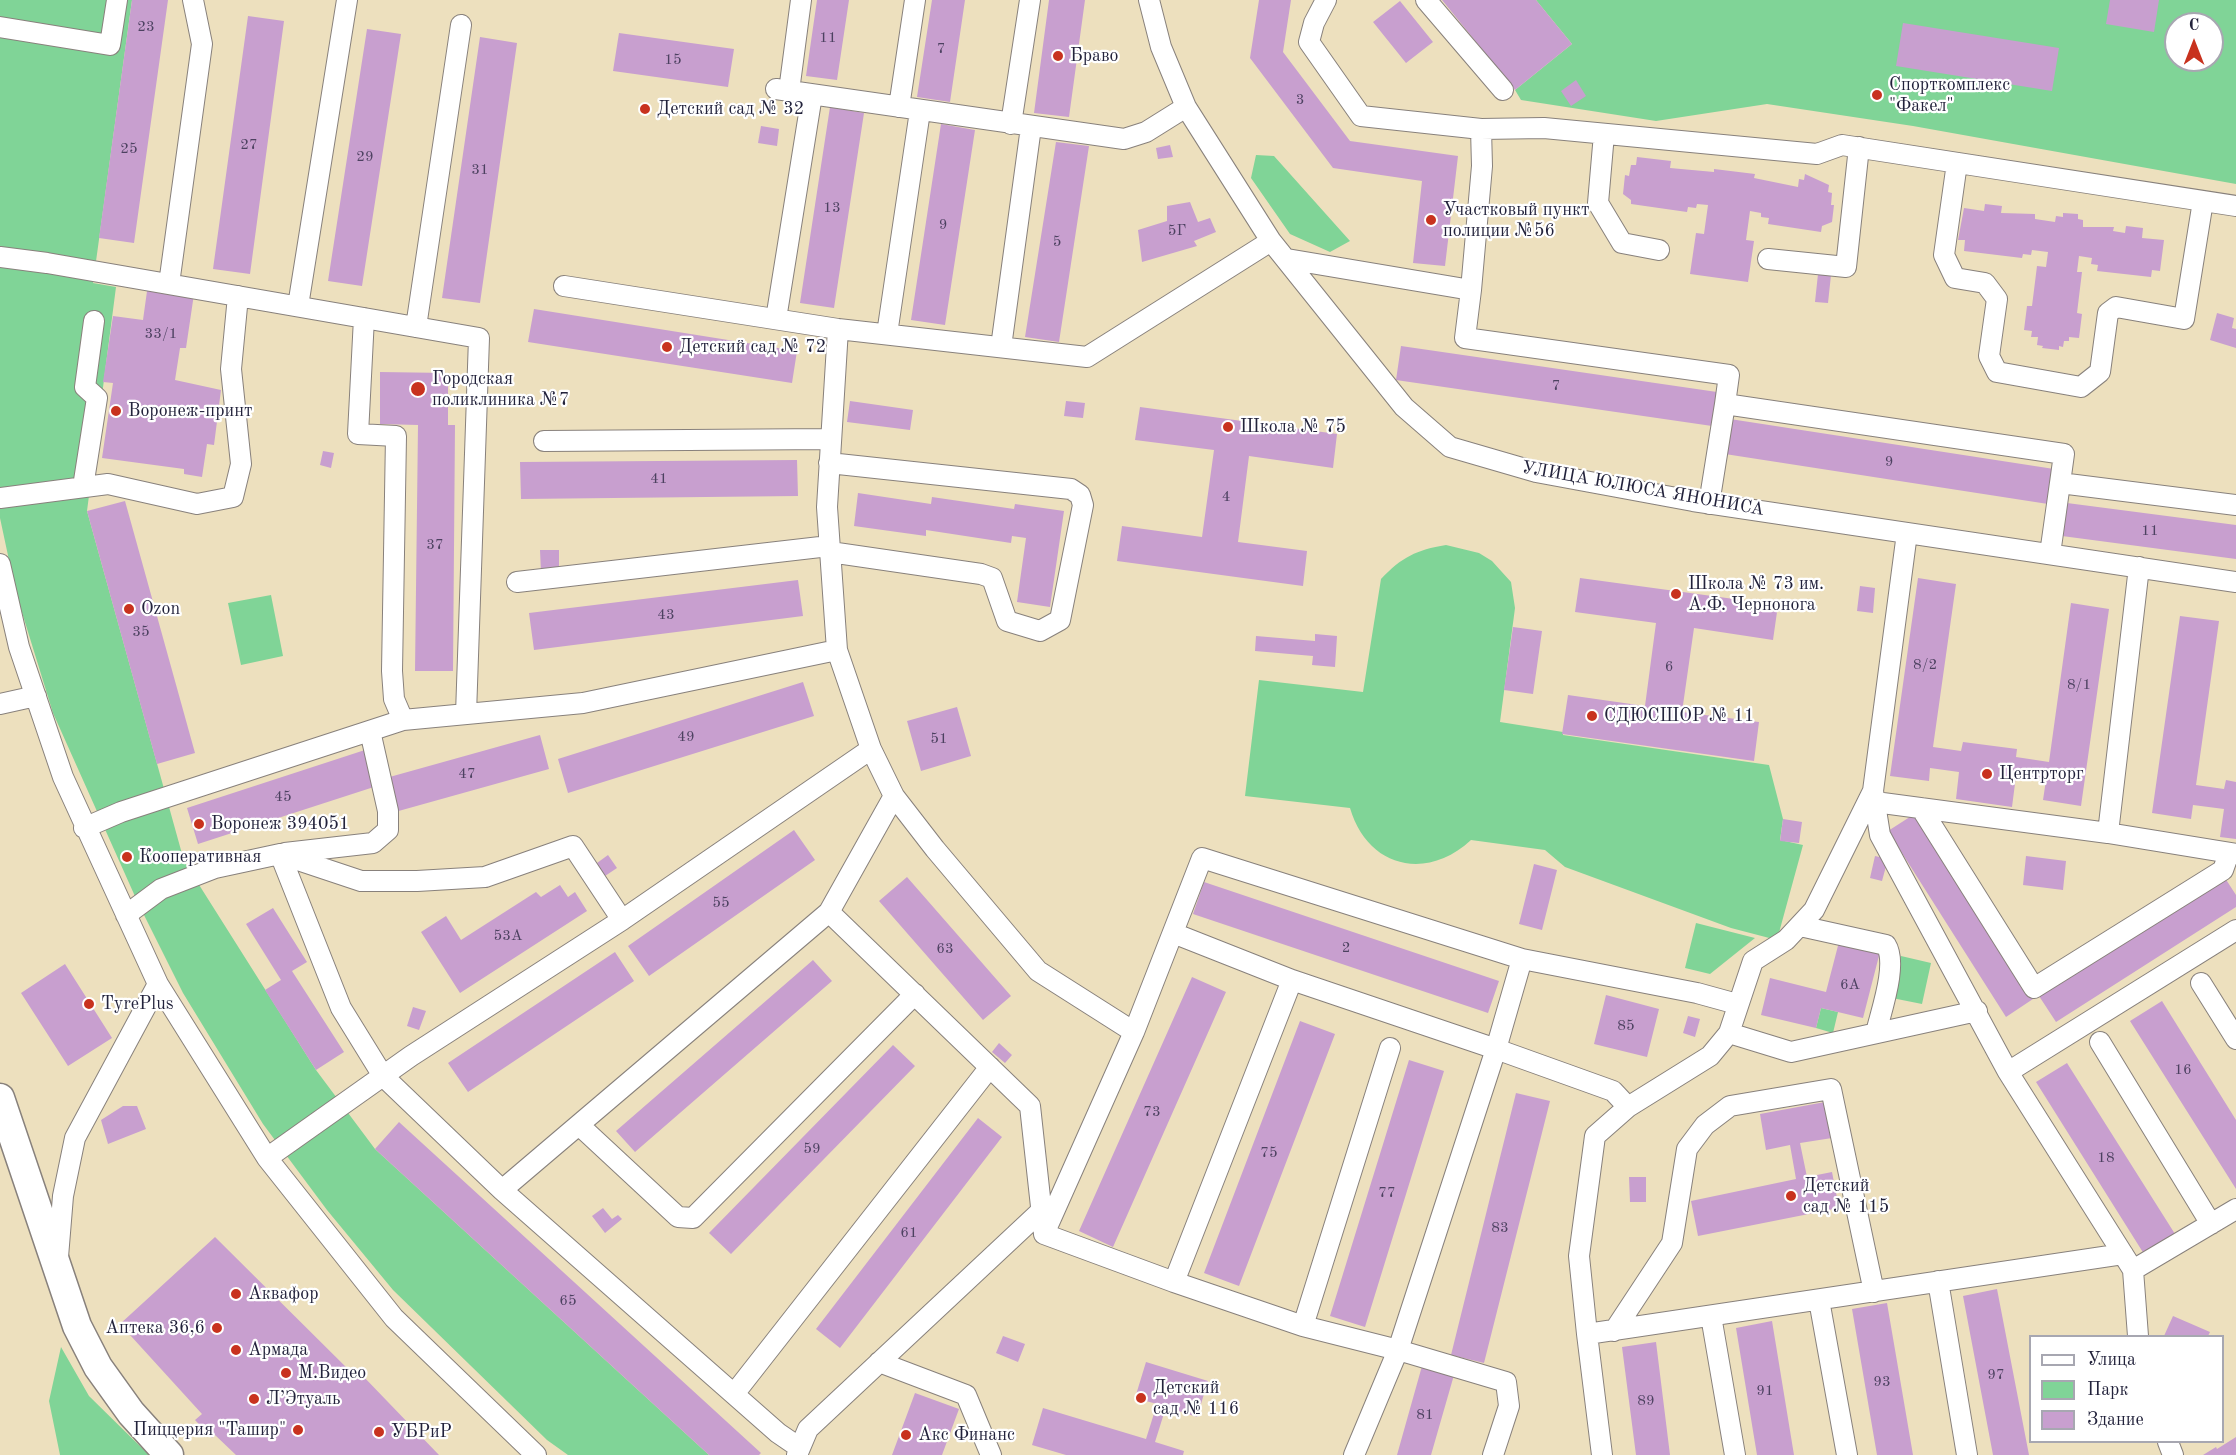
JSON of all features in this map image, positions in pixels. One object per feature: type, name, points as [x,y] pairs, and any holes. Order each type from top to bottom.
[{"type":"highway","points":[[0,1098],[77,1326],[98,1367],[131,1413],[170,1455]]},
{"type":"street","points":[[0,27],[110,45],[117,0]]},
{"type":"street","points":[[169,284],[202,44],[193,0]]},
{"type":"street","points":[[298,306],[347,0]]},
{"type":"street","points":[[801,0],[783,90],[1124,139],[1146,132],[1186,107]]},
{"type":"street","points":[[899,108],[915,0]]},
{"type":"street","points":[[1011,124],[1030,0]]},
{"type":"street","name":"УЛИЦА ЮЛЮСА ЯНОНИСА","points":[[1149,0],[1161,47],[1186,107],[1271,241],[1404,406],[1450,447],[1536,472],[1709,504],[2236,582]]},
{"type":"street","points":[[1326,0],[1314,23],[1309,42],[1361,116],[1481,129],[1544,128],[1817,154],[1842,145],[2236,206]]},
{"type":"street","points":[[1426,0],[1503,90]]},
{"type":"street","points":[[416,327],[461,25]]},
{"type":"street","points":[[776,319],[812,95]]},
{"type":"street","points":[[887,334],[920,111]]},
{"type":"street","points":[[1001,347],[1031,127]]},
{"type":"street","points":[[1481,129],[1482,166],[1465,338],[1729,375],[1709,504]]},
{"type":"street","points":[[1604,134],[1598,203],[1622,243],[1659,250]]},
{"type":"street","points":[[1768,260],[1846,267],[1859,147]]},
{"type":"street","points":[[1957,163],[1944,255],[1955,278],[1985,283],[1997,299],[1989,356],[1997,372],[2081,387],[2100,372],[2108,313],[2116,307],[2184,319],[2203,201]]},
{"type":"street","points":[[564,286],[838,328],[1087,357],[1271,241]]},
{"type":"street","points":[[0,257],[479,338],[466,714]]},
{"type":"street","points":[[1287,259],[1471,290]]},
{"type":"street","points":[[0,498],[108,484],[197,504],[233,497],[241,464],[231,369],[238,296]]},
{"type":"street","points":[[364,318],[358,434],[396,436],[392,671],[394,699],[403,720]]},
{"type":"street","points":[[83,487],[97,398],[85,387],[94,321]]},
{"type":"street","points":[[838,328],[827,507],[837,650],[871,749],[894,795],[1038,971],[1134,1032]]},
{"type":"street","points":[[1725,404],[2064,454],[2050,554]]},
{"type":"street","points":[[544,441],[831,439]]},
{"type":"street","points":[[517,582],[830,549],[981,574],[992,578],[1007,621],[1040,631],[1060,620],[1083,505],[1080,495],[1071,489],[829,463]]},
{"type":"street","points":[[2060,483],[2236,505]]},
{"type":"street","points":[[1907,533],[1874,797],[1880,835],[2008,1071],[2128,1262],[2138,1335]]},
{"type":"street","points":[[0,564],[19,647],[63,777],[84,828],[158,984],[267,1158],[394,1318],[536,1455]]},
{"type":"street","points":[[2108,833],[2139,567]]},
{"type":"street","points":[[84,828],[122,812],[403,720],[583,703],[837,650]]},
{"type":"street","points":[[0,704],[36,696]]},
{"type":"street","points":[[126,915],[161,889],[215,868],[280,854],[373,843],[388,830],[388,811],[370,731]]},
{"type":"street","points":[[267,1158],[383,1076],[622,920],[871,749]]},
{"type":"street","points":[[502,1190],[830,912],[894,795]]},
{"type":"street","points":[[1874,797],[1921,808],[2108,833],[2233,853],[2223,870],[2034,988],[1921,808]]},
{"type":"street","points":[[1602,1455],[1579,1256],[1595,1136],[1628,1107],[1710,1056],[1729,1033],[1737,1004],[1754,961],[1786,940],[1814,910],[1874,797]]},
{"type":"street","points":[[280,854],[361,880],[417,880],[485,878],[573,846],[622,920]]},
{"type":"street","points":[[280,854],[341,1008],[383,1076],[502,1190],[799,1451],[808,1429],[1041,1211]]},
{"type":"street","points":[[1044,1234],[1134,1032],[1202,858],[1522,958],[1697,993],[1737,1004]]},
{"type":"street","points":[[830,912],[1030,1106],[1044,1234]]},
{"type":"street","points":[[1800,926],[1886,945],[1890,952],[1891,966],[1876,1033]]},
{"type":"street","points":[[2008,1071],[2236,930]]},
{"type":"street","points":[[1173,933],[1292,980],[1613,1091],[1628,1107]]},
{"type":"street","points":[[1354,1455],[1398,1350],[1496,1049],[1522,958]]},
{"type":"street","points":[[1174,1282],[1292,980]]},
{"type":"street","points":[[2200,983],[2236,1039]]},
{"type":"street","points":[[57,1266],[63,1196],[75,1138],[158,984]]},
{"type":"street","points":[[579,1125],[678,1217],[693,1218],[915,994]]},
{"type":"street","points":[[1729,1033],[1791,1052],[1977,1011]]},
{"type":"street","points":[[2100,1042],[2211,1224]]},
{"type":"street","points":[[1303,1326],[1390,1048]]},
{"type":"street","points":[[734,1395],[990,1067]]},
{"type":"street","points":[[1614,1331],[1672,1243],[1687,1149],[1705,1125],[1730,1106],[1831,1089],[1874,1292]]},
{"type":"street","points":[[1587,1334],[1938,1281],[2128,1262],[2211,1224],[2236,1209]]},
{"type":"street","points":[[1044,1234],[1303,1326],[1398,1350],[1506,1382],[1509,1406],[1493,1455]]},
{"type":"street","points":[[1938,1281],[1967,1455]]},
{"type":"street","points":[[1819,1300],[1847,1455]]},
{"type":"street","points":[[1711,1317],[1735,1455]]},
{"type":"street","points":[[879,1362],[966,1395],[991,1455]]},
{"type":"green space","points":[[0,0],[132,0],[93,283],[116,287],[87,511],[184,861],[316,1070],[375,1149],[709,1455],[568,1455],[547,1440],[393,1290],[327,1210],[263,1124],[183,993],[138,903],[53,713],[16,593],[0,518]]},
{"type":"green space","name":"Спорткомплекс \"Факел\"","points":[[1536,0],[2236,0],[2236,184],[1913,126],[1767,104],[1656,121],[1521,100],[1515,90],[1572,44]]},
{"type":"green space","points":[[1256,155],[1274,156],[1350,241],[1330,252],[1290,234],[1251,178]]},
{"type":"green space","points":[[1446,545],[1479,553],[1492,561],[1511,582],[1515,608],[1500,722],[1563,732],[1563,735],[1769,765],[1783,819],[1780,840],[1803,845],[1777,940],[1731,928],[1565,867],[1545,850],[1471,840],[1454,853],[1436,861],[1417,864],[1400,862],[1384,855],[1370,844],[1358,828],[1350,808],[1245,796],[1259,680],[1363,692],[1381,579],[1410,556],[1426,549]]},
{"type":"green space","points":[[271,595],[283,656],[241,665],[228,603]]},
{"type":"green space","points":[[1696,923],[1755,938],[1710,974],[1685,968]]},
{"type":"green space","points":[[1901,956],[1931,963],[1922,1004],[1892,998]]},
{"type":"green space","points":[[1821,1008],[1838,1012],[1833,1033],[1816,1028]]},
{"type":"green space","points":[[61,1347],[89,1396],[149,1455],[60,1455],[49,1401]]},
{"type":"building","points":[[132,0],[168,0],[134,243],[99,238]]},
{"type":"building","points":[[817,0],[849,0],[837,80],[806,76]]},
{"type":"building","points":[[932,0],[965,0],[950,102],[917,97]]},
{"type":"building","points":[[1049,0],[1085,0],[1069,117],[1034,113]]},
{"type":"building","points":[[1259,0],[1291,0],[1283,52],[1350,141],[1458,156],[1445,266],[1413,263],[1422,181],[1333,168],[1250,58]]},
{"type":"building","points":[[1442,0],[1536,0],[1572,44],[1515,90]]},
{"type":"building","points":[[2110,0],[2159,0],[2154,32],[2106,24]]},
{"type":"building","points":[[1400,1],[1433,42],[1406,63],[1373,22]]},
{"type":"building","points":[[248,16],[284,21],[250,274],[213,269]]},
{"type":"building","points":[[1903,23],[2059,48],[2052,91],[1896,66]]},
{"type":"building","points":[[367,29],[401,34],[362,286],[328,281]]},
{"type":"building","points":[[619,33],[734,49],[728,87],[613,71]]},
{"type":"building","points":[[480,37],[517,43],[480,303],[442,298]]},
{"type":"building","points":[[1576,80],[1586,96],[1571,106],[1561,91]]},
{"type":"building","points":[[830,107],[864,113],[834,308],[800,303]]},
{"type":"building","points":[[941,124],[975,130],[945,325],[911,320]]},
{"type":"building","points":[[761,126],[779,129],[777,146],[758,143]]},
{"type":"building","points":[[1056,142],[1089,146],[1059,342],[1025,337]]},
{"type":"building","points":[[1170,145],[1173,157],[1158,159],[1156,148]]},
{"type":"building","points":[[1637,157],[1671,161],[1670,168],[1714,172],[1714,169],[1755,174],[1754,178],[1798,187],[1799,179],[1804,180],[1805,174],[1829,185],[1828,192],[1832,193],[1831,205],[1834,205],[1832,222],[1822,226],[1821,232],[1768,224],[1769,218],[1761,217],[1761,213],[1750,211],[1746,240],[1754,241],[1748,282],[1690,274],[1696,233],[1704,234],[1708,205],[1697,204],[1696,208],[1688,207],[1687,212],[1631,204],[1631,200],[1623,194],[1625,175],[1629,176],[1631,165],[1636,165]]},
{"type":"building","points":[[1190,202],[1198,222],[1210,218],[1216,232],[1194,241],[1197,246],[1142,262],[1138,230],[1167,221],[1167,206]]},
{"type":"building","points":[[1985,204],[2002,206],[2001,213],[2035,214],[2035,219],[2055,222],[2056,216],[2063,217],[2063,213],[2078,214],[2078,219],[2083,220],[2083,227],[2114,227],[2113,231],[2125,233],[2126,226],[2143,228],[2142,238],[2164,240],[2160,271],[2152,270],[2151,277],[2097,271],[2098,265],[2091,264],[2092,258],[2079,256],[2077,272],[2082,272],[2077,313],[2082,314],[2079,338],[2069,337],[2069,341],[2064,341],[2063,347],[2059,346],[2059,350],[2042,348],[2043,346],[2037,345],[2038,337],[2031,337],[2032,331],[2024,330],[2027,306],[2032,306],[2037,266],[2046,267],[2048,252],[2032,250],[2031,255],[2023,254],[2022,258],[1964,251],[1965,240],[1958,240],[1964,208],[1984,211]]},
{"type":"building","points":[[1818,274],[1831,275],[1828,303],[1815,302]]},
{"type":"building","points":[[148,284],[194,294],[186,348],[180,348],[175,380],[221,390],[214,445],[207,444],[202,477],[184,474],[184,469],[102,458],[113,383],[103,382],[113,316],[143,320]]},
{"type":"building","points":[[534,309],[797,351],[792,383],[528,342]]},
{"type":"building","points":[[2217,313],[2234,318],[2232,328],[2236,329],[2236,348],[2210,340]]},
{"type":"building","points":[[1401,346],[1717,392],[1712,426],[1396,380]]},
{"type":"building","points":[[380,372],[448,373],[448,425],[455,425],[453,671],[415,671],[418,425],[380,424]]},
{"type":"building","points":[[850,401],[913,410],[910,430],[847,422]]},
{"type":"building","points":[[1066,401],[1085,403],[1083,418],[1064,416]]},
{"type":"building","points":[[1140,407],[1337,434],[1333,468],[1249,456],[1238,542],[1307,551],[1303,586],[1117,561],[1122,526],[1202,537],[1214,450],[1135,440]]},
{"type":"building","points":[[1730,419],[2054,469],[2048,504],[1725,454]]},
{"type":"building","points":[[323,451],[334,453],[331,468],[320,465]]},
{"type":"building","points":[[797,460],[798,496],[521,499],[520,462]]},
{"type":"building","points":[[858,493],[931,504],[932,497],[1014,509],[1015,504],[1064,511],[1050,607],[1017,602],[1026,538],[1012,536],[1011,543],[926,530],[926,536],[854,526]]},
{"type":"building","points":[[125,501],[195,753],[157,764],[87,511]]},
{"type":"building","points":[[2067,503],[2236,525],[2236,559],[2062,536]]},
{"type":"building","points":[[540,550],[559,550],[559,572],[541,572]]},
{"type":"building","points":[[1580,578],[1778,605],[1773,640],[1694,628],[1682,712],[1759,722],[1754,761],[1562,734],[1568,695],[1645,706],[1656,623],[1575,612]]},
{"type":"building","points":[[1918,578],[1956,584],[1933,747],[1961,751],[1963,742],[2017,749],[2016,757],[2049,762],[2071,603],[2109,609],[2081,806],[2043,800],[2046,780],[2016,776],[2012,807],[1956,799],[1959,772],[1930,768],[1929,781],[1890,776]]},
{"type":"building","points":[[798,580],[803,616],[534,650],[529,613]]},
{"type":"building","points":[[1860,586],[1875,588],[1873,613],[1857,611]]},
{"type":"building","points":[[2180,616],[2219,621],[2196,785],[2224,789],[2226,780],[2236,782],[2236,839],[2220,837],[2224,809],[2193,805],[2191,819],[2152,813]]},
{"type":"building","points":[[1513,627],[1542,631],[1533,694],[1504,690]]},
{"type":"building","points":[[1315,634],[1337,636],[1335,667],[1312,665],[1313,656],[1255,651],[1256,636],[1315,641]]},
{"type":"building","points":[[803,682],[814,716],[568,793],[558,759]]},
{"type":"building","points":[[957,707],[971,756],[921,771],[907,721]]},
{"type":"building","points":[[540,735],[549,769],[395,812],[386,778]]},
{"type":"building","points":[[368,749],[380,785],[198,844],[187,808]]},
{"type":"building","points":[[1916,813],[2033,999],[2006,1017],[1888,831]]},
{"type":"building","points":[[1783,819],[1802,822],[1799,843],[1780,841]]},
{"type":"building","points":[[794,830],[815,860],[649,976],[628,946]]},
{"type":"building","points":[[608,855],[617,868],[605,876],[597,863]]},
{"type":"building","points":[[1875,856],[1888,859],[1882,881],[1870,878]]},
{"type":"building","points":[[2026,856],[2066,861],[2063,890],[2023,885]]},
{"type":"building","points":[[1534,864],[1557,870],[1542,930],[1519,924]]},
{"type":"building","points":[[907,877],[1011,996],[983,1020],[879,901]]},
{"type":"building","points":[[2225,878],[2236,895],[2236,907],[2056,1022],[2039,996]]},
{"type":"building","points":[[1204,882],[1499,981],[1488,1013],[1193,914]]},
{"type":"building","points":[[560,885],[568,897],[575,892],[587,911],[460,993],[421,932],[446,916],[461,940],[536,892],[541,897]]},
{"type":"building","points":[[273,908],[307,962],[292,971],[344,1052],[316,1070],[265,990],[281,980],[246,924]]},
{"type":"building","points":[[1840,938],[1881,948],[1863,1018],[1821,1008],[1816,1028],[1761,1015],[1770,978],[1826,992]]},
{"type":"building","points":[[615,952],[634,981],[468,1092],[448,1063]]},
{"type":"building","points":[[813,960],[832,981],[635,1152],[616,1131]]},
{"type":"building","points":[[65,964],[112,1038],[68,1066],[21,993]]},
{"type":"building","points":[[1192,977],[1226,992],[1113,1247],[1079,1231]]},
{"type":"building","points":[[1606,995],[1659,1009],[1647,1057],[1594,1044]]},
{"type":"building","points":[[2162,1001],[2236,1120],[2236,1189],[2130,1021]]},
{"type":"building","points":[[413,1007],[426,1011],[419,1030],[407,1026]]},
{"type":"building","points":[[1688,1016],[1700,1019],[1695,1037],[1683,1033]]},
{"type":"building","points":[[1300,1021],[1335,1034],[1239,1286],[1204,1273]]},
{"type":"building","points":[[999,1043],[1012,1055],[1005,1063],[992,1052]]},
{"type":"building","points":[[893,1045],[915,1066],[731,1254],[709,1233]]},
{"type":"building","points":[[1409,1060],[1444,1071],[1365,1327],[1330,1316]]},
{"type":"building","points":[[2067,1063],[2175,1234],[2144,1254],[2036,1082]]},
{"type":"building","points":[[1516,1093],[1550,1101],[1484,1363],[1451,1355]]},
{"type":"building","points":[[1825,1102],[1832,1138],[1800,1143],[1807,1177],[1832,1172],[1839,1208],[1698,1236],[1691,1201],[1796,1179],[1790,1145],[1766,1150],[1760,1114]]},
{"type":"building","points":[[123,1106],[137,1106],[146,1129],[108,1144],[101,1120]]},
{"type":"building","points":[[978,1118],[1002,1137],[840,1348],[816,1329]]},
{"type":"building","points":[[399,1122],[761,1453],[759,1455],[709,1455],[375,1149]]},
{"type":"building","points":[[1629,1177],[1646,1177],[1646,1202],[1630,1202]]},
{"type":"building","points":[[603,1208],[612,1219],[618,1215],[622,1219],[605,1233],[592,1216]]},
{"type":"building","name":"Армада","points":[[215,1237],[358,1379],[362,1375],[439,1455],[236,1455],[215,1435],[212,1438],[195,1420],[202,1414],[120,1324]]},
{"type":"building","points":[[1997,1289],[2029,1455],[1993,1455],[1963,1296]]},
{"type":"building","points":[[1887,1303],[1913,1455],[1877,1455],[1852,1309]]},
{"type":"building","points":[[2173,1316],[2210,1332],[2208,1335],[2164,1335]]},
{"type":"building","points":[[1772,1321],[1794,1455],[1757,1455],[1736,1328]]},
{"type":"building","points":[[1003,1336],[1025,1344],[1018,1362],[996,1353]]},
{"type":"building","points":[[1656,1342],[1670,1455],[1636,1455],[1622,1347]]},
{"type":"building","points":[[1146,1362],[1208,1381],[1197,1417],[1166,1407],[1155,1442],[1184,1451],[1183,1455],[1066,1455],[1032,1445],[1043,1408],[1146,1439],[1157,1404],[1135,1398]]},
{"type":"building","points":[[1422,1366],[1454,1375],[1431,1455],[1397,1455]]},
{"type":"building","points":[[915,1393],[959,1409],[942,1455],[892,1455]]},
{"type":"building","points":[[2236,1437],[2236,1455],[2203,1455],[2216,1447],[2217,1449]]},
{"type":"place","name":"Браво","points":[[1058,56]]},
{"type":"place","name":"Спорткомплекс \"Факел\"","points":[[1877,95]]},
{"type":"place","name":"Детский сад № 32","points":[[645,109]]},
{"type":"place","name":"Участковый пункт полиции №56","points":[[1431,220]]},
{"type":"place","name":"Детский сад № 72","points":[[667,347]]},
{"type":"place","name":"Городская поликлиника №7","points":[[418,389]]},
{"type":"place","name":"Воронеж-принт","points":[[116,411]]},
{"type":"place","name":"Школа № 75","points":[[1228,427]]},
{"type":"place","name":"Школа № 73 им. А.Ф. Чернонога","points":[[1676,594]]},
{"type":"place","name":"Ozon","points":[[129,609]]},
{"type":"place","name":"СДЮСШОР № 11","points":[[1592,716]]},
{"type":"place","name":"Центрторг","points":[[1987,774]]},
{"type":"place","name":"Воронеж 394051","points":[[199,824]]},
{"type":"place","name":"Кооперативная","points":[[127,857]]},
{"type":"place","name":"TyrePlus","points":[[89,1004]]},
{"type":"place","name":"Детский сад № 115","points":[[1791,1196]]},
{"type":"place","name":"Аквафор","points":[[236,1294]]},
{"type":"place","name":"Аптека 36,6","points":[[217,1328]]},
{"type":"place","name":"Армада","points":[[236,1350]]},
{"type":"place","name":"М.Видео","points":[[286,1373]]},
{"type":"place","name":"Детский сад № 116","points":[[1141,1398]]},
{"type":"place","name":"Л’Этуаль","points":[[254,1399]]},
{"type":"place","name":"Пиццерия \"Ташир\"","points":[[298,1430]]},
{"type":"place","name":"УБРиР","points":[[379,1432]]},
{"type":"place","name":"Акс Финанс","points":[[906,1435]]}]
